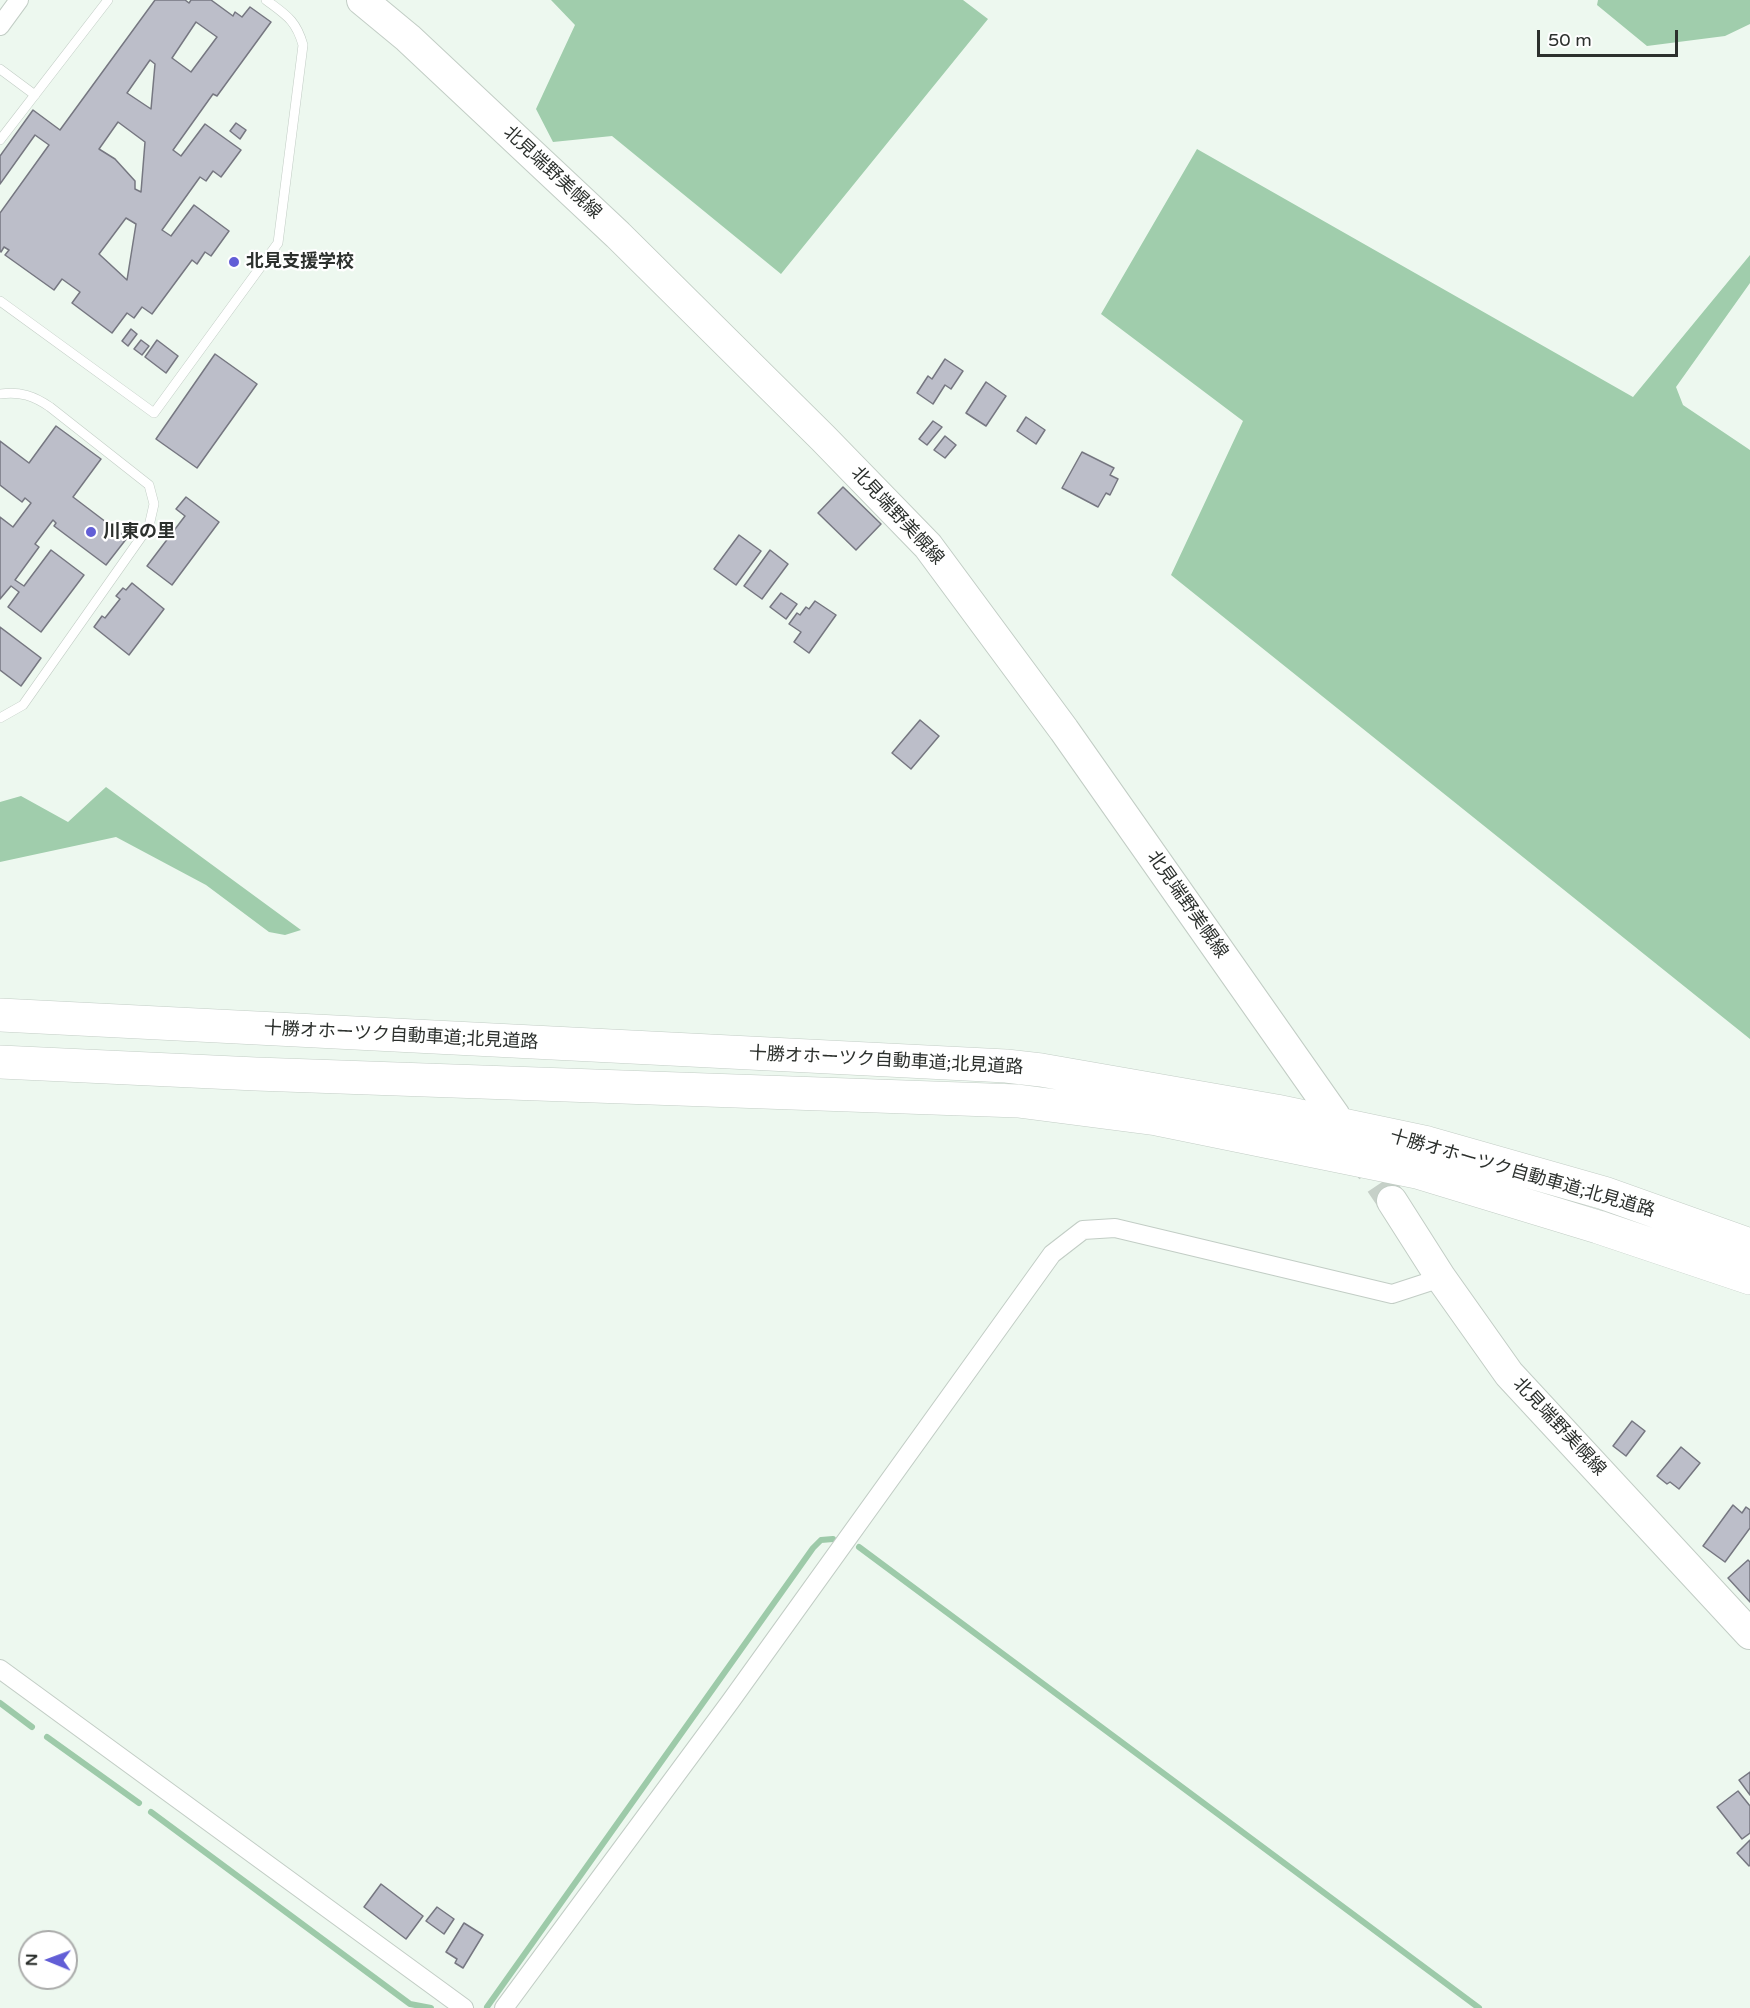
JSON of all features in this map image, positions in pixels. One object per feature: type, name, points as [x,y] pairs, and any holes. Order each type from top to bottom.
[{"type":"highway","name":"十勝オホーツク自動車道;北見道路","points":[[0,1015],[1006,1066],[1276,1111],[1428,1143],[1604,1194],[1750,1245]]},
{"type":"highway","name":"十勝オホーツク自動車道;北見道路","points":[[0,1062],[256,1074],[1018,1101],[1156,1119],[1417,1172],[1598,1227],[1750,1278]]},
{"type":"main road","name":"北見端野美幌線","points":[[362,0],[408,38],[618,234],[928,546],[1064,730],[1335,1116]]},
{"type":"main road","name":"北見端野美幌線","points":[[1392,1201],[1441,1278],[1509,1374],[1750,1634]]},
{"type":"street","points":[[0,26],[19,0]]},
{"type":"street","points":[[504,2008],[730,1702],[1045,1264],[1059,1248],[1083,1230],[1115,1228],[1392,1294],[1441,1278]]},
{"type":"street","points":[[0,1669],[464,2008]]},
{"type":"lane","points":[[0,140],[108,0]]},
{"type":"lane","points":[[0,301],[154,413],[278,243],[303,45],[299,31],[291,19],[266,0]]},
{"type":"lane","points":[[0,69],[35,95]]},
{"type":"lane","points":[[0,394],[14,392],[35,397],[50,407],[149,485],[154,504],[149,526],[23,705],[0,718]]},
{"type":"green space","points":[[551,0],[963,0],[988,19],[781,274],[612,136],[553,142],[536,109],[575,25]]},
{"type":"green space","points":[[1598,0],[1750,0],[1750,24],[1725,36],[1647,46],[1597,5]]},
{"type":"green space","points":[[1197,149],[1633,397],[1750,255],[1750,283],[1676,387],[1683,405],[1750,450],[1750,1039],[1171,575],[1243,421],[1101,314]]},
{"type":"green space","points":[[106,787],[301,930],[285,935],[269,932],[206,885],[116,837],[0,862],[0,802],[21,796],[68,822]]},
{"type":"building","points":[[155,0],[185,0],[189,3],[191,0],[211,0],[233,16],[235,12],[242,17],[250,7],[271,22],[217,96],[213,94],[173,150],[181,156],[205,124],[241,150],[221,177],[213,171],[206,181],[200,177],[162,230],[171,236],[194,205],[229,231],[211,256],[205,252],[197,264],[192,260],[152,314],[142,307],[134,318],[127,313],[112,333],[72,303],[80,292],[62,279],[54,290],[5,255],[9,250],[4,247],[0,251],[0,213],[49,145],[35,135],[0,184],[0,156],[33,110],[60,130]],"holes":[[[196,22],[217,37],[191,72],[172,58]],[[150,60],[155,64],[151,109],[127,93]],[[118,122],[145,142],[141,192],[135,189],[135,181],[115,159],[99,149]],[[126,218],[136,224],[127,280],[99,254]]]},
{"type":"building","points":[[236,123],[246,130],[240,139],[230,131]]},
{"type":"building","points":[[131,329],[137,334],[128,346],[122,341]]},
{"type":"building","points":[[141,340],[149,346],[142,355],[134,349]]},
{"type":"building","points":[[157,340],[178,356],[166,373],[145,357]]},
{"type":"building","points":[[215,354],[257,384],[197,468],[156,439]]},
{"type":"building","points":[[945,359],[963,371],[951,389],[945,385],[933,404],[917,393],[928,376],[932,379]]},
{"type":"building","points":[[986,382],[1006,396],[986,426],[966,413]]},
{"type":"building","points":[[1026,417],[1045,430],[1036,444],[1017,431]]},
{"type":"building","points":[[933,421],[942,427],[927,445],[919,439]]},
{"type":"building","name":"川東の里","points":[[56,426],[101,459],[73,497],[127,538],[106,565],[54,526],[56,523],[53,520],[35,544],[39,547],[15,580],[24,586],[51,550],[84,575],[41,632],[8,607],[19,592],[11,586],[0,599],[0,517],[13,527],[31,503],[25,498],[22,502],[0,485],[0,441],[29,463]]},
{"type":"building","points":[[945,436],[956,445],[945,458],[934,450]]},
{"type":"building","points":[[1082,452],[1114,468],[1110,475],[1118,479],[1110,495],[1106,493],[1098,507],[1062,488]]},
{"type":"building","points":[[843,487],[881,524],[856,550],[818,513]]},
{"type":"building","points":[[186,497],[219,522],[172,585],[147,566],[185,516],[176,509]]},
{"type":"building","points":[[739,535],[761,551],[736,585],[714,569]]},
{"type":"building","points":[[770,550],[788,564],[762,599],[744,586]]},
{"type":"building","points":[[132,583],[164,609],[129,655],[94,627],[102,616],[105,618],[120,599],[116,596]]},
{"type":"building","points":[[781,593],[797,604],[786,619],[770,607]]},
{"type":"building","points":[[815,601],[836,615],[809,653],[794,642],[801,632],[789,624],[797,613],[800,615],[806,607],[809,609]]},
{"type":"building","points":[[0,627],[41,658],[21,686],[0,670]]},
{"type":"building","points":[[920,720],[939,736],[911,769],[892,753]]},
{"type":"building","points":[[1632,1421],[1645,1431],[1626,1456],[1613,1446]]},
{"type":"building","points":[[1681,1447],[1700,1463],[1679,1489],[1670,1482],[1667,1484],[1657,1476]]},
{"type":"building","points":[[1733,1505],[1742,1513],[1746,1507],[1750,1510],[1750,1528],[1725,1562],[1703,1546]]},
{"type":"building","points":[[1748,1560],[1750,1562],[1750,1602],[1728,1578]]},
{"type":"building","points":[[1750,1772],[1750,1795],[1739,1780]]},
{"type":"building","points":[[1738,1791],[1750,1806],[1750,1833],[1742,1839],[1717,1807]]},
{"type":"building","points":[[1750,1840],[1750,1865],[1749,1866],[1737,1853]]},
{"type":"building","points":[[381,1884],[423,1916],[406,1939],[364,1907]]},
{"type":"building","points":[[437,1907],[454,1919],[444,1934],[426,1921]]},
{"type":"building","points":[[464,1923],[483,1935],[463,1968],[455,1963],[457,1959],[446,1952]]},
{"type":"waterway","points":[[487,2007],[813,1548],[821,1540],[833,1539]]},
{"type":"waterway","points":[[859,1547],[1479,2008]]},
{"type":"waterway","points":[[0,1703],[32,1727]]},
{"type":"waterway","points":[[47,1737],[139,1803]]},
{"type":"waterway","points":[[151,1812],[410,2004],[431,2008]]},
{"type":"tunnel","points":[[1355,1146],[1392,1201]]},
{"type":"place","name":"北見支援学校","points":[[234,262]]},
{"type":"place","name":"川東の里","points":[[91,532]]}]
